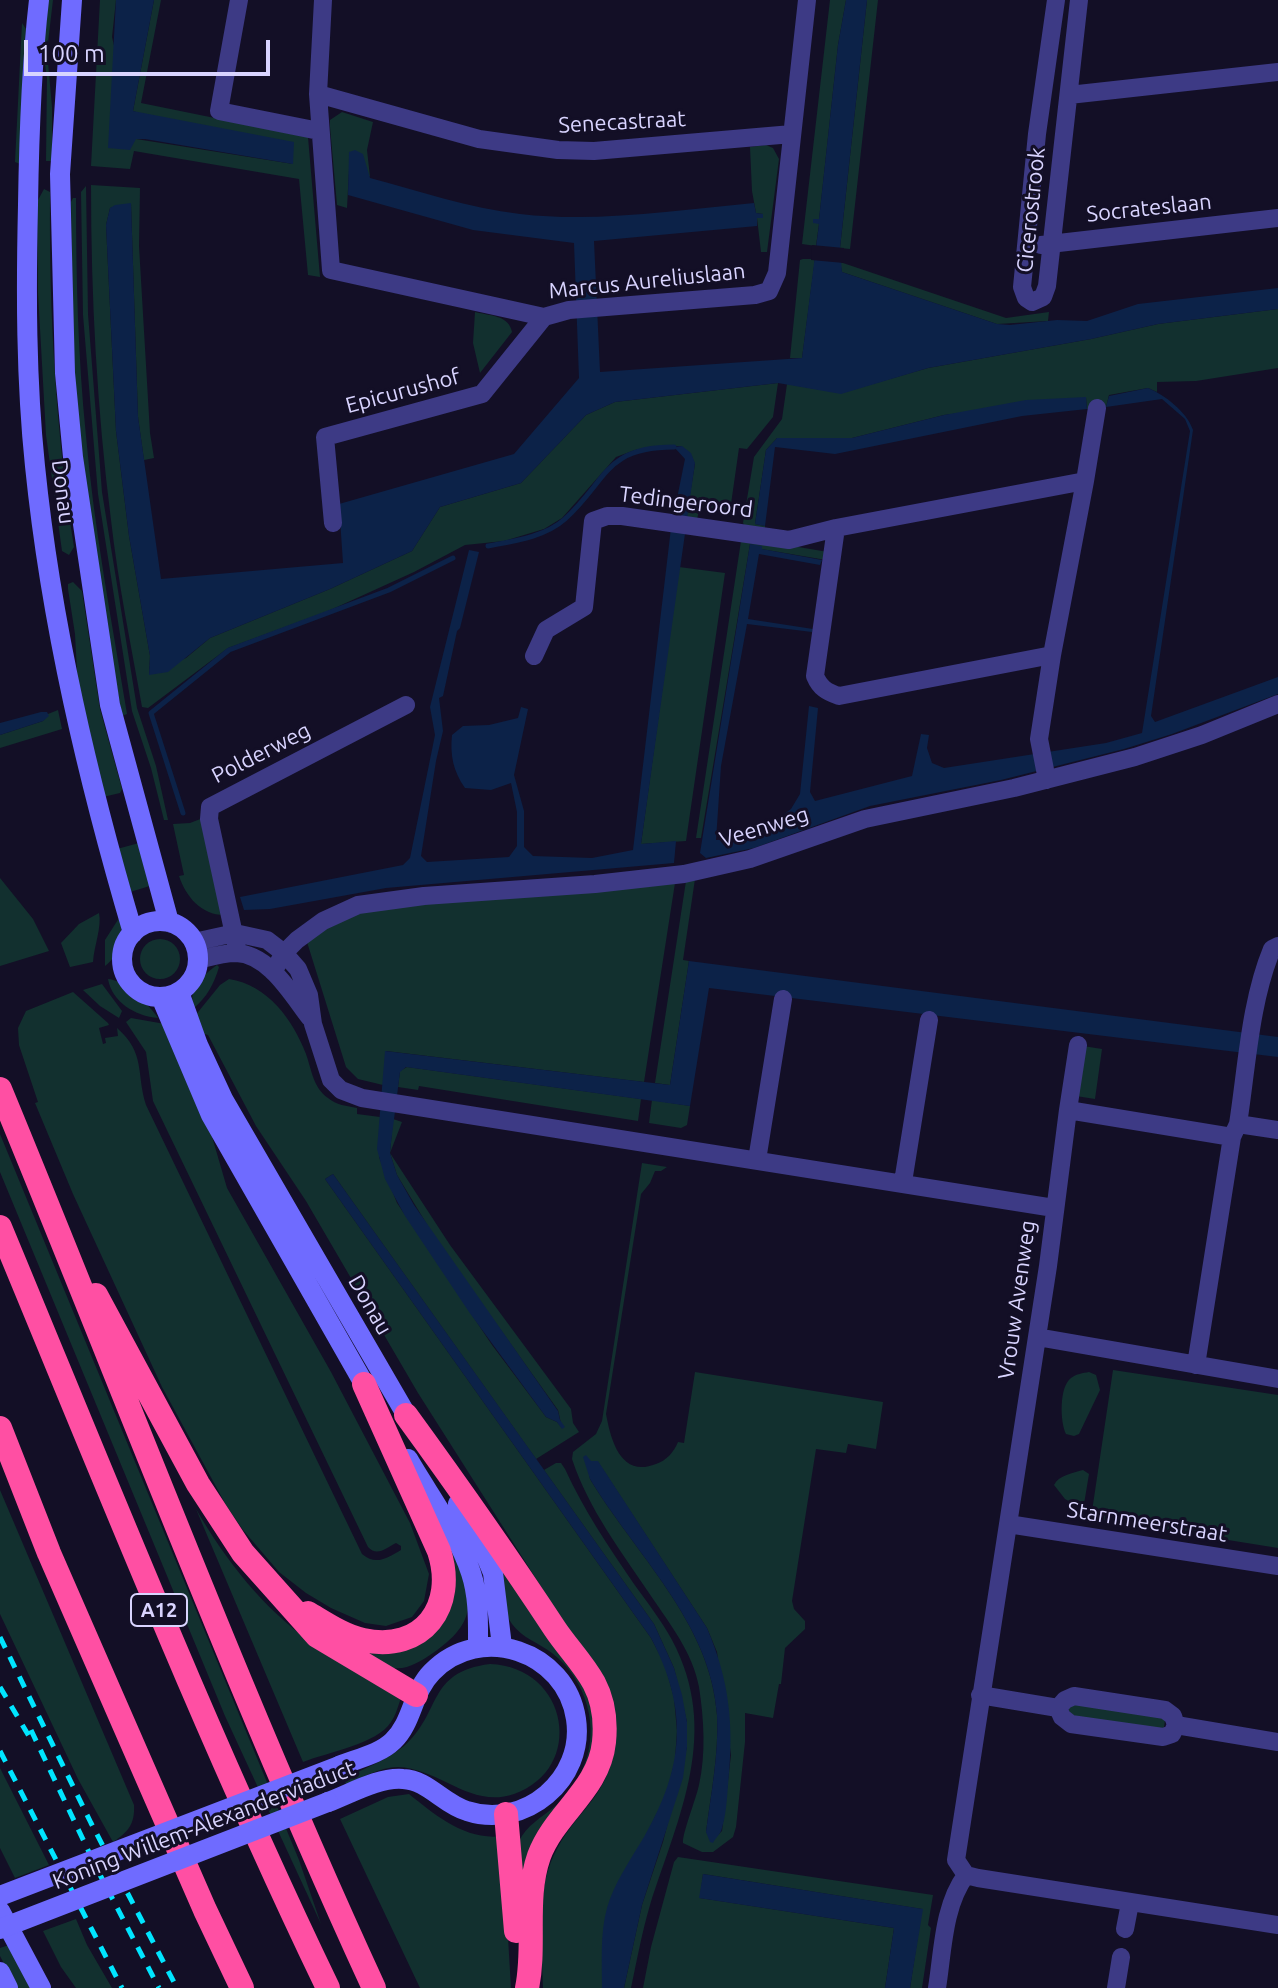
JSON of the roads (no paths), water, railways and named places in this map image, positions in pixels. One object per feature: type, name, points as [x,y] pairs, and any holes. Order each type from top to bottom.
[{"type":"highway","name":"A12","points":[[0,1089],[250,1703],[374,1988]]},
{"type":"highway","name":"A12","points":[[52,1216],[211,1507],[252,1564],[317,1636],[416,1695]]},
{"type":"highway","name":"A12","points":[[0,1227],[193,1689],[328,1988]]},
{"type":"highway","name":"A12","points":[[252,1564],[277,1590],[301,1608],[358,1639],[382,1643],[399,1641],[419,1632],[433,1618],[445,1586],[441,1557],[364,1384]]},
{"type":"highway","points":[[406,1415],[590,1676],[603,1711],[604,1743],[594,1777],[549,1836],[535,1869],[530,1899],[530,1976],[527,1988]]},
{"type":"highway","points":[[2,1433],[28,1504],[182,1859],[242,1988]]},
{"type":"highway","points":[[506,1814],[520,1988]]},
{"type":"main road","name":"Donau","points":[[39,0],[34,46],[27,254],[29,379],[35,466],[49,573],[72,702],[133,933]]},
{"type":"main road","name":"Donau","points":[[72,0],[60,174],[65,373],[73,457],[110,705],[169,922]]},
{"type":"main road","points":[[169,922],[184,929],[196,951],[193,979],[170,995],[142,993],[125,974],[122,955],[126,943],[133,933],[150,923],[169,922]]},
{"type":"main road","name":"Donau","points":[[170,995],[181,1051],[211,1115],[467,1563],[476,1596],[478,1648]]},
{"type":"main road","name":"Donau","points":[[170,995],[233,1117],[490,1564],[496,1588],[502,1646]]},
{"type":"main road","points":[[416,1695],[431,1672],[443,1662],[458,1653],[478,1648],[502,1646],[536,1659],[557,1677],[570,1699],[577,1728],[572,1759],[559,1783],[536,1803],[506,1814]]},
{"type":"main road","name":"Koning Willem-Alexanderviaduct","points":[[0,1896],[388,1745],[406,1723],[416,1695]]},
{"type":"main road","name":"Koning Willem-Alexanderviaduct","points":[[0,1929],[351,1793],[398,1778],[426,1786],[450,1804],[467,1811],[485,1815],[506,1814]]},
{"type":"main road","points":[[0,1911],[41,1988]]},
{"type":"main road","points":[[0,1972],[8,1988]]},
{"type":"street","points":[[239,0],[219,111],[319,131]]},
{"type":"street","name":"Marcus Aureliuslaan","points":[[323,0],[319,131],[331,270],[544,317],[569,310],[755,295],[769,291],[777,273],[807,0]]},
{"type":"street","name":"Cicerostrook","points":[[1056,0],[1037,134],[1022,287],[1026,298],[1032,302],[1046,293],[1079,0]]},
{"type":"street","points":[[1069,95],[1278,72]]},
{"type":"street","name":"Senecastraat","points":[[318,94],[479,139],[545,149],[594,151],[792,134]]},
{"type":"street","name":"Socrateslaan","points":[[1026,246],[1278,218]]},
{"type":"street","name":"Epicurushof","points":[[333,523],[325,437],[482,394],[544,317]]},
{"type":"street","points":[[1047,780],[1039,739],[1097,408]]},
{"type":"street","name":"Tedingeroord","points":[[534,656],[546,630],[584,607],[593,521],[607,516],[680,523],[789,540],[836,528],[1085,481]]},
{"type":"street","points":[[836,528],[815,676],[819,685],[828,692],[839,696],[1052,655]]},
{"type":"street","name":"Veenweg","points":[[273,972],[284,953],[323,921],[358,905],[439,894],[595,884],[684,874],[750,859],[865,819],[1047,780],[1135,757],[1202,735],[1278,704]]},
{"type":"street","name":"Polderweg","points":[[235,933],[209,819],[210,807],[406,705]]},
{"type":"street","points":[[196,951],[238,953],[235,933]]},
{"type":"street","points":[[196,951],[235,933],[267,940],[284,953]]},
{"type":"street","points":[[1196,1365],[1254,1022],[1266,963],[1272,949],[1278,946]]},
{"type":"street","name":"Vrouw Avenweg","points":[[238,953],[253,958],[273,972],[312,1020]]},
{"type":"street","name":"Vrouw Avenweg","points":[[284,953],[298,969],[309,995],[312,1020],[331,1080],[341,1090],[362,1098],[1054,1208],[956,1860],[966,1875]]},
{"type":"street","points":[[757,1160],[783,999]]},
{"type":"street","points":[[903,1182],[929,1020]]},
{"type":"street","points":[[1054,1208],[1078,1045]]},
{"type":"street","points":[[1068,1110],[1235,1130],[1278,1130]]},
{"type":"street","points":[[1037,1337],[1278,1379]]},
{"type":"street","name":"Starnmeerstraat","points":[[1008,1524],[1278,1566]]},
{"type":"street","points":[[980,1695],[1058,1708]]},
{"type":"street","points":[[1074,1696],[1165,1710],[1173,1716],[1176,1725],[1172,1734],[1163,1737],[1071,1724],[1062,1717],[1058,1708],[1074,1696]]},
{"type":"street","points":[[1176,1725],[1278,1742]]},
{"type":"street","points":[[937,1988],[949,1913],[958,1885],[966,1875],[1278,1925]]},
{"type":"street","points":[[1125,1929],[1130,1903]]},
{"type":"street","points":[[1116,1988],[1121,1957]]},
{"type":"water","points":[[116,0],[154,0],[133,111],[294,142],[293,164],[145,139],[136,139],[130,150],[108,148]]},
{"type":"water","points":[[846,0],[867,0],[840,248],[842,272],[997,324],[1087,321],[1138,304],[1278,288],[1278,309],[1158,324],[928,368],[841,394],[778,383],[615,402],[586,415],[521,483],[440,507],[412,551],[330,589],[210,638],[168,672],[149,675],[150,656],[129,536],[116,431],[106,225],[110,208],[131,203],[138,417],[161,579],[343,563],[339,504],[514,454],[579,378],[574,243],[473,230],[348,195],[349,152],[355,150],[363,154],[370,178],[463,203],[520,214],[608,216],[754,203],[756,213],[763,214],[763,218],[757,218],[757,226],[594,241],[600,372],[802,358],[819,224],[813,223],[813,219],[819,219],[838,45]]},
{"type":"water","points":[[1148,388],[1175,405],[1193,430],[1151,716],[1155,722],[1278,677],[1278,694],[1124,749],[1001,780],[870,806],[754,848],[706,858],[700,853],[750,544],[822,560],[820,565],[759,554],[748,619],[813,629],[812,632],[747,624],[721,766],[716,840],[752,838],[791,809],[800,794],[809,706],[818,708],[810,792],[815,801],[912,776],[921,734],[929,735],[927,748],[932,763],[944,768],[1106,743],[1142,733],[1190,431],[1185,419],[1162,399],[1106,407],[1109,396]]},
{"type":"water","points":[[1086,397],[1087,409],[1022,416],[835,454],[775,447],[765,526],[755,524],[766,450],[777,438],[852,438],[944,415],[1026,400]]},
{"type":"water","points":[[682,446],[691,453],[695,463],[641,844],[676,841],[674,863],[386,888],[270,909],[244,910],[240,897],[403,865],[410,858],[435,735],[430,707],[469,550],[479,552],[443,696],[439,698],[443,731],[421,856],[427,862],[509,857],[517,846],[517,812],[511,783],[491,790],[465,788],[455,769],[451,742],[452,735],[463,726],[489,725],[518,718],[521,707],[528,709],[514,775],[524,811],[524,847],[533,856],[592,858],[633,850],[671,528],[685,459],[674,447]]},
{"type":"water","points":[[47,712],[49,716],[43,721],[0,735],[0,723]]},
{"type":"water","points":[[689,961],[1278,1037],[1278,1057],[709,988],[690,1106],[406,1067],[400,1072],[390,1153],[397,1175],[414,1205],[558,1411],[565,1427],[562,1429],[557,1422],[546,1417],[469,1312],[405,1216],[385,1179],[377,1149],[385,1051],[670,1085]]},
{"type":"water","points":[[333,1174],[654,1624],[674,1668],[687,1722],[683,1778],[642,1905],[624,1988],[602,1988],[603,1927],[614,1889],[657,1812],[674,1763],[676,1714],[663,1664],[651,1638],[325,1179]]},
{"type":"water","points":[[586,1455],[591,1461],[598,1461],[707,1628],[715,1648],[728,1705],[730,1743],[724,1818],[713,1843],[706,1832],[717,1744],[712,1682],[686,1620],[590,1479],[583,1457]]},
{"type":"water","points":[[703,1874],[923,1909],[910,1988],[885,1988],[894,1928],[699,1898]]},
{"type":"waterway","points":[[488,546],[529,537],[557,525],[620,459],[651,448],[674,447]]},
{"type":"waterway","points":[[183,813],[151,713],[229,650],[389,590],[453,558]]},
{"type":"railway","points":[[0,1637],[91,1823],[177,1988]]},
{"type":"railway","points":[[0,1687],[33,1743]]},
{"type":"railway","points":[[31,1730],[98,1871],[159,1988]]},
{"type":"railway","points":[[0,1751],[122,1988]]}]
